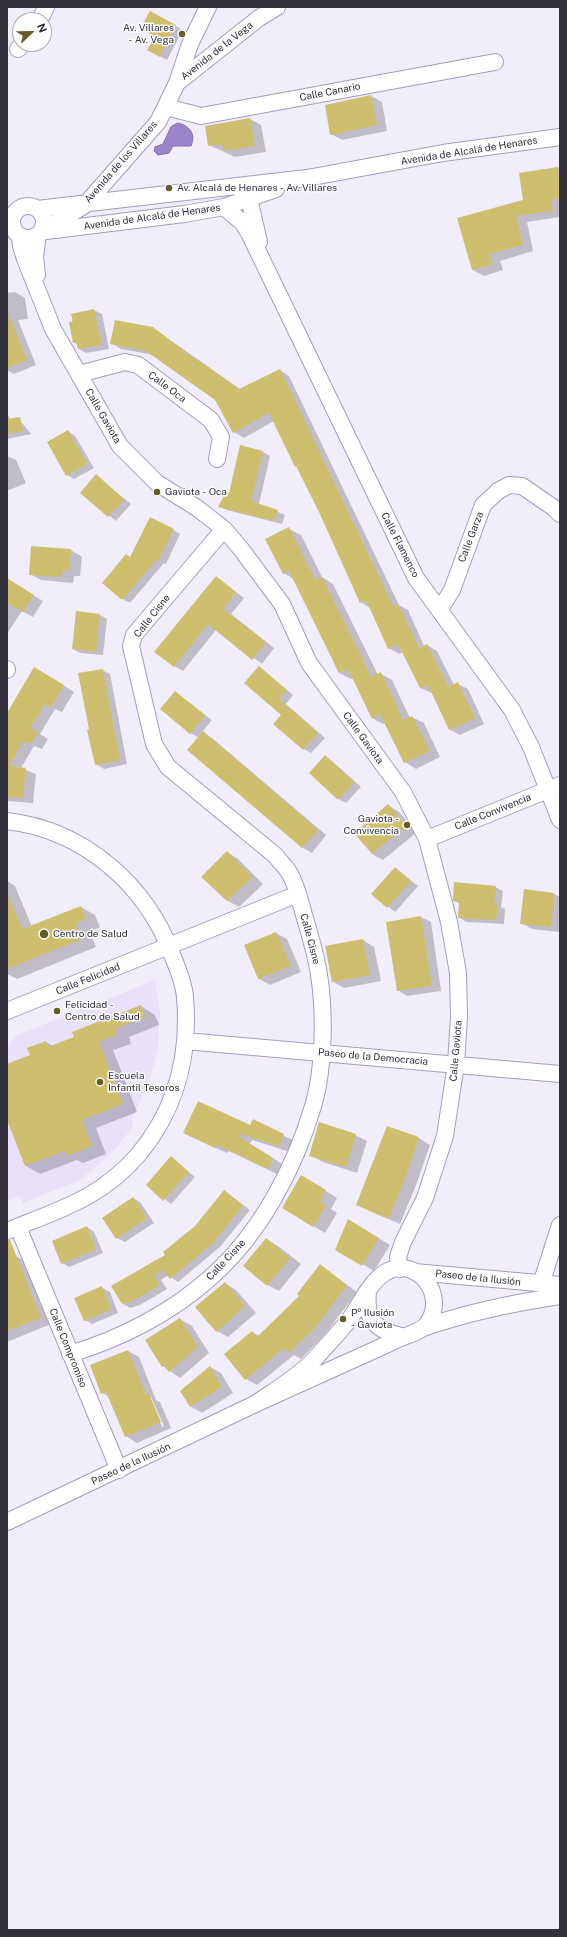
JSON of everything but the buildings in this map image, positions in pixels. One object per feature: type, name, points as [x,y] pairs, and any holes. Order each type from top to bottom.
[{"type":"street","name":"Avenida de los Villares","points":[[39,234],[85,205],[158,122],[177,83],[190,44],[208,7]]},
{"type":"street","name":"Avenida de la Vega","points":[[177,83],[259,18],[277,7]]},
{"type":"street","name":"Calle Canario","points":[[166,106],[201,116],[495,62]]},
{"type":"street","name":"Avenida de Alcalá de Henares","points":[[37,209],[85,205],[307,178],[443,153],[560,137]]},
{"type":"street","name":"Avenida de Alcalá de Henares","points":[[39,234],[184,214],[224,206],[307,178]]},
{"type":"street","points":[[234,187],[249,198]]},
{"type":"street","name":"Calle Flamenco","points":[[249,198],[258,233],[261,257]]},
{"type":"street","points":[[25,206],[37,209],[44,220],[39,234],[29,239],[15,236],[11,226],[11,213],[25,206]]},
{"type":"street","name":"Calle Flamenco","points":[[224,206],[242,222],[261,257],[416,578],[512,710],[554,787],[560,820]]},
{"type":"street","name":"Calle Gaviota","points":[[37,289],[35,257],[39,234]]},
{"type":"street","name":"Calle Gaviota","points":[[15,236],[21,246],[53,329],[120,446],[157,483],[197,508],[224,529],[282,604],[309,663],[402,792],[427,839],[449,922],[458,973],[459,1017],[456,1064],[445,1136],[425,1198],[403,1242],[398,1257],[407,1270]]},
{"type":"street","name":"Calle Oca","points":[[79,374],[125,362],[138,365],[211,420],[221,437],[217,459]]},
{"type":"street","name":"Calle Garza","points":[[440,609],[452,590],[483,505],[498,491],[509,485],[522,486],[554,508],[560,514]]},
{"type":"street","name":"Calle Cisne","points":[[70,1354],[86,1349],[129,1330],[169,1310],[210,1278],[241,1247],[264,1213],[291,1168],[314,1102],[322,1053],[322,998],[316,952],[290,873],[276,856],[168,767],[154,744],[131,646],[134,635],[224,529]]},
{"type":"street","name":"Calle Convivencia","points":[[427,839],[554,787]]},
{"type":"street","points":[[7,821],[24,823],[51,831],[81,845],[114,868],[136,891],[154,916],[169,945],[185,996],[186,1041],[176,1090],[163,1117],[138,1155],[118,1175],[88,1198],[63,1210],[12,1229]]},
{"type":"street","name":"Calle Felicidad","points":[[7,1011],[298,894]]},
{"type":"street","name":"Paseo de la Democracia","points":[[186,1041],[560,1074]]},
{"type":"street","points":[[541,1284],[560,1225]]},
{"type":"street","name":"Calle Compromiso","points":[[12,1229],[70,1354],[119,1470]]},
{"type":"street","name":"Paseo de la Ilusión","points":[[255,1404],[296,1376],[311,1362],[349,1320],[379,1277],[390,1270],[407,1270],[560,1285]]},
{"type":"street","name":"Paseo de la Ilusión","points":[[407,1270],[422,1276],[429,1284],[434,1297],[432,1315],[423,1328]]},
{"type":"street","name":"Paseo de la Ilusión","points":[[7,1522],[255,1404],[390,1343],[401,1336],[485,1303],[522,1293],[541,1284]]},
{"type":"street","points":[[368,1292],[367,1303],[369,1314],[376,1325],[386,1333],[401,1336]]},
{"type":"street","name":"Paseo de la Ilusión","points":[[450,1318],[513,1303],[560,1296]]},
{"type":"shaded area","points":[[178,123],[186,126],[191,131],[193,138],[191,146],[173,146],[169,153],[158,155],[154,151],[155,147],[163,144],[171,127]]},
{"type":"shaded area","points":[[155,980],[160,1012],[158,1050],[149,1081],[133,1117],[132,1128],[113,1152],[80,1180],[23,1203],[19,1196],[7,1201],[7,1048],[17,1035]]},
{"type":"place","name":"Av. Villares - Av. Vega","points":[[182,34]]},
{"type":"place","name":"Av. Alcalá de Henares - Av. Villares","points":[[169,188]]},
{"type":"place","name":"Gaviota - Oca","points":[[157,492]]},
{"type":"place","name":"Gaviota - Convivencia","points":[[407,825]]},
{"type":"place","name":"Centro de Salud","points":[[44,934]]},
{"type":"place","name":"Felicidad - Centro de Salud","points":[[57,1011]]},
{"type":"place","name":"Escuela Infantil Tesoros","points":[[100,1082]]},
{"type":"place","name":"Pº Ilusión - Gaviota","points":[[343,1319]]}]
